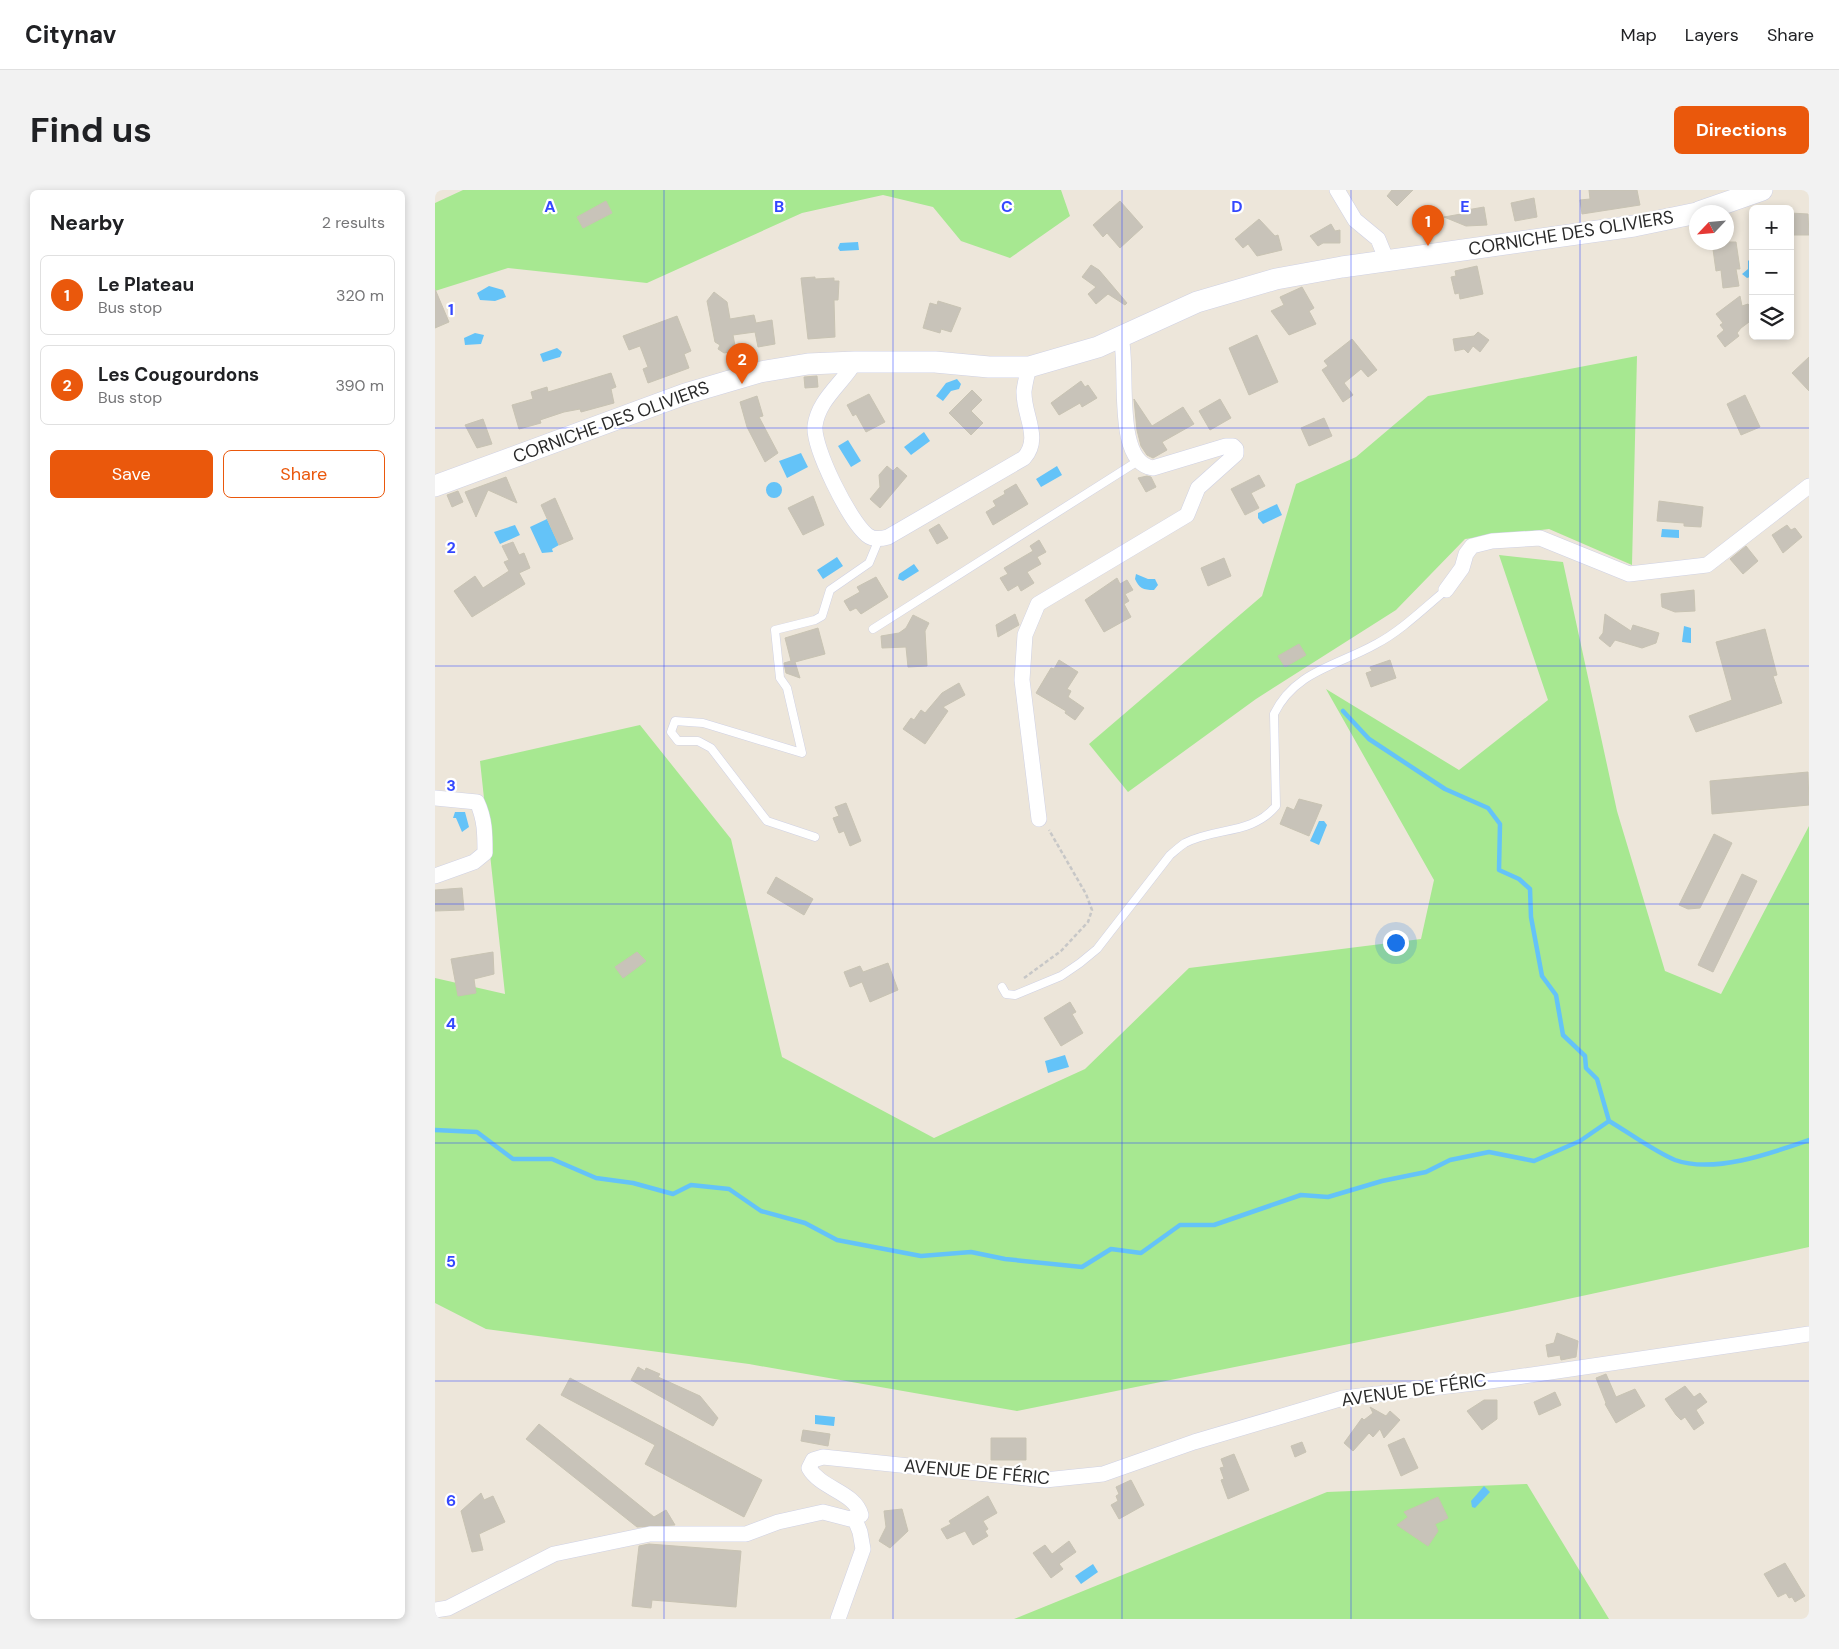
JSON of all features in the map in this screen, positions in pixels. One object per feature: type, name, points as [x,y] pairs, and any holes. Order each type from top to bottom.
[{"type":"street","points":[[1337,190],[1355,220],[1378,240],[1387,261]]},
{"type":"street","name":"CORNICHE DES OLIVIERS","points":[[1720,205],[1762,190]]},
{"type":"street","name":"CORNICHE DES OLIVIERS","points":[[435,486],[685,394],[731,379],[783,367],[855,362],[935,362],[989,367],[1029,367],[1053,362],[1121,338],[1197,302],[1220,294],[1307,272],[1634,226],[1689,215]]},
{"type":"street","points":[[1039,819],[1022,680],[1025,635],[1038,604],[1187,515],[1198,488],[1235,454],[1237,449],[1233,446],[1226,446],[1153,468],[1144,467],[1138,461],[1127,428],[1123,400],[1125,352],[1121,338]]},
{"type":"street","points":[[855,362],[847,376],[829,395],[818,411],[815,428],[819,448],[827,469],[853,517],[867,535],[879,539],[888,537],[1024,458],[1031,451],[1033,440],[1024,391],[1029,367]]},
{"type":"street","points":[[1446,590],[1462,568],[1466,554],[1472,546],[1492,541],[1540,538],[1629,574],[1707,566],[1809,486]]},
{"type":"street","points":[[435,798],[477,802],[483,815],[485,835],[485,853],[474,862],[435,876]]},
{"type":"street","name":"AVENUE DE FÉRIC","points":[[854,1517],[861,1515],[859,1506],[814,1476],[809,1468],[813,1460],[823,1457],[1045,1480],[1103,1474],[1194,1442],[1343,1398],[1483,1382],[1806,1334]]},
{"type":"street","points":[[435,1610],[448,1608],[554,1554],[650,1534],[746,1534],[778,1522],[823,1512],[850,1519],[854,1517],[860,1532],[863,1549],[838,1619]]},
{"type":"lane","points":[[873,629],[1138,461]]},
{"type":"lane","points":[[815,837],[767,821],[711,748],[698,741],[678,741],[671,732],[675,721],[703,723],[802,753],[787,688],[780,678],[775,630],[815,620],[821,616],[830,590],[869,563],[879,539]]},
{"type":"lane","points":[[1002,987],[1005,994],[1015,996],[1061,976],[1080,964],[1097,949],[1170,855],[1184,843],[1201,837],[1237,830],[1268,816],[1276,806],[1274,714],[1281,700],[1290,689],[1309,676],[1377,644],[1446,590]]},
{"type":"path","points":[[1002,987],[1022,979],[1061,951],[1088,922],[1092,910],[1054,835],[1039,819]]},
{"type":"green space","points":[[463,190],[1061,190],[1070,216],[1010,258],[961,241],[933,207],[883,195],[802,213],[647,283],[508,268],[435,291],[435,203]]},
{"type":"green space","points":[[1637,356],[1632,565],[1549,529],[1465,539],[1396,610],[1256,699],[1128,792],[1089,744],[1262,596],[1296,484],[1356,457],[1428,396]]},
{"type":"green space","points":[[1499,555],[1563,562],[1617,811],[1665,971],[1721,994],[1809,826],[1809,1247],[1512,1311],[1017,1411],[749,1364],[486,1329],[435,1303],[435,978],[505,994],[480,761],[640,725],[731,839],[782,1057],[934,1138],[1085,1069],[1189,968],[1421,939],[1434,880],[1326,689],[1459,770],[1548,700]]},
{"type":"green space","points":[[1527,1484],[1609,1619],[1014,1619],[1327,1492]]},
{"type":"water","points":[[858,242],[859,250],[840,251],[838,248],[840,243]]},
{"type":"water","points":[[1748,261],[1749,277],[1747,278],[1742,274],[1748,269]]},
{"type":"water","points":[[489,286],[503,290],[506,297],[495,301],[480,300],[477,293]]},
{"type":"water","points":[[475,333],[484,335],[481,344],[465,345],[464,338]]},
{"type":"water","points":[[557,348],[562,352],[560,357],[543,362],[540,354]]},
{"type":"water","points":[[957,379],[961,384],[959,389],[951,391],[943,401],[936,396],[946,383]]},
{"type":"water","points":[[924,432],[930,441],[911,455],[904,447]]},
{"type":"water","points":[[848,440],[861,461],[851,467],[838,446]]},
{"type":"water","points":[[801,453],[808,467],[787,478],[779,461]]},
{"type":"water","points":[[1057,466],[1062,475],[1041,487],[1036,479]]},
{"type":"water","points":[[774,482],[780,484],[782,490],[780,496],[774,498],[768,496],[766,490],[768,484]]},
{"type":"water","points":[[1277,504],[1282,515],[1263,524],[1258,518],[1258,513]]},
{"type":"water","points":[[547,519],[559,545],[552,549],[553,552],[542,553],[530,527]]},
{"type":"water","points":[[515,525],[520,535],[500,544],[494,532]]},
{"type":"water","points":[[1662,529],[1679,530],[1679,538],[1661,537]]},
{"type":"water","points":[[837,557],[843,566],[823,579],[817,570]]},
{"type":"water","points":[[914,564],[919,571],[903,581],[898,579],[899,574]]},
{"type":"water","points":[[1136,574],[1148,579],[1155,579],[1158,585],[1154,590],[1142,588],[1135,579]]},
{"type":"water","points":[[1684,626],[1691,628],[1691,643],[1682,642]]},
{"type":"water","points":[[455,812],[465,812],[469,827],[462,832],[456,818],[453,818]]},
{"type":"water","points":[[1319,821],[1324,821],[1327,825],[1319,845],[1310,841]]},
{"type":"water","points":[[1065,1055],[1069,1067],[1048,1073],[1045,1061]]},
{"type":"water","points":[[815,1415],[835,1417],[834,1426],[815,1424]]},
{"type":"water","points":[[1484,1486],[1490,1492],[1475,1508],[1472,1507],[1471,1501]]},
{"type":"water","points":[[1093,1564],[1098,1572],[1081,1584],[1075,1576]]},
{"type":"building","points":[[1392,190],[1413,190],[1397,206],[1387,196]]},
{"type":"building","points":[[1589,190],[1637,190],[1640,205],[1582,214],[1580,200],[1590,199]]},
{"type":"building","points":[[1534,198],[1537,217],[1515,221],[1511,203]]},
{"type":"building","points":[[606,201],[612,213],[583,228],[577,217]]},
{"type":"building","points":[[1120,201],[1143,227],[1120,248],[1107,233],[1103,237],[1093,225]]},
{"type":"building","points":[[1484,207],[1487,225],[1466,226],[1444,217],[1461,214],[1461,211]]},
{"type":"building","points":[[1794,213],[1808,214],[1809,235],[1794,235]]},
{"type":"building","points":[[1259,219],[1275,236],[1278,235],[1282,250],[1257,256],[1248,244],[1243,248],[1235,239]]},
{"type":"building","points":[[1331,224],[1335,231],[1340,230],[1340,243],[1323,243],[1318,246],[1310,236]]},
{"type":"building","points":[[1734,242],[1736,242],[1740,269],[1736,269],[1739,286],[1723,288],[1721,270],[1716,271],[1713,250],[1734,250]]},
{"type":"building","points":[[1091,265],[1099,270],[1127,303],[1125,305],[1108,294],[1096,304],[1088,294],[1096,287],[1082,277]]},
{"type":"building","points":[[1477,266],[1483,294],[1460,299],[1459,293],[1455,294],[1451,277],[1456,276],[1455,271]]},
{"type":"building","points":[[815,277],[815,279],[834,278],[834,281],[839,281],[838,300],[834,300],[835,337],[808,339],[801,278]]},
{"type":"building","points":[[1302,287],[1314,308],[1309,311],[1316,324],[1289,335],[1271,311],[1284,305],[1280,297]]},
{"type":"building","points":[[435,289],[449,322],[435,328]]},
{"type":"building","points":[[714,292],[727,302],[730,319],[754,315],[756,323],[772,320],[775,344],[758,347],[755,332],[733,335],[736,351],[724,353],[718,349],[720,345],[715,342],[707,301]]},
{"type":"building","points":[[1740,296],[1742,306],[1749,305],[1749,322],[1737,333],[1739,336],[1725,347],[1717,336],[1724,330],[1720,325],[1723,323],[1716,314]]},
{"type":"building","points":[[938,301],[961,308],[951,332],[941,329],[940,333],[923,328],[930,303],[937,305]]},
{"type":"building","points":[[677,316],[691,351],[684,354],[689,368],[648,383],[643,369],[648,367],[640,346],[629,350],[623,336]]},
{"type":"building","points":[[1478,332],[1489,340],[1480,352],[1473,346],[1468,353],[1464,349],[1455,351],[1453,339],[1474,336]]},
{"type":"building","points":[[1257,335],[1278,382],[1249,395],[1229,348]]},
{"type":"building","points":[[1352,339],[1377,370],[1368,377],[1361,369],[1344,383],[1353,395],[1343,402],[1322,370],[1328,366],[1324,361]]},
{"type":"building","points":[[1809,357],[1809,391],[1792,373]]},
{"type":"building","points":[[611,373],[616,387],[611,389],[614,403],[581,412],[580,409],[564,412],[540,420],[541,423],[519,429],[512,405],[533,399],[531,392],[547,387],[548,392]]},
{"type":"building","points":[[817,376],[818,387],[805,388],[804,377]]},
{"type":"building","points":[[1081,381],[1085,387],[1088,385],[1097,398],[1082,407],[1080,403],[1059,415],[1051,403]]},
{"type":"building","points":[[972,390],[982,400],[971,411],[983,423],[971,435],[949,413]]},
{"type":"building","points":[[869,394],[885,422],[866,432],[856,414],[853,416],[847,405]]},
{"type":"building","points":[[1745,395],[1760,427],[1741,435],[1727,404]]},
{"type":"building","points":[[757,396],[763,416],[759,417],[778,453],[765,462],[747,427],[740,402]]},
{"type":"building","points":[[1134,399],[1152,426],[1183,407],[1194,424],[1162,442],[1167,450],[1153,458],[1147,455],[1141,446],[1137,430]]},
{"type":"building","points":[[1220,399],[1231,418],[1210,430],[1199,411]]},
{"type":"building","points":[[1324,418],[1332,436],[1309,446],[1301,428]]},
{"type":"building","points":[[483,419],[492,444],[477,448],[465,425]]},
{"type":"building","points":[[887,466],[893,471],[897,467],[907,476],[880,508],[870,499],[880,487],[879,475]]},
{"type":"building","points":[[1259,475],[1265,486],[1251,493],[1259,508],[1245,515],[1231,489]]},
{"type":"building","points":[[506,477],[517,503],[488,490],[476,517],[465,492]]},
{"type":"building","points":[[1151,477],[1156,487],[1146,492],[1138,478]]},
{"type":"building","points":[[1016,484],[1028,504],[993,525],[986,512],[996,506],[993,501],[1005,494],[1004,491]]},
{"type":"building","points":[[458,491],[463,502],[452,507],[447,495]]},
{"type":"building","points":[[813,496],[824,525],[803,535],[788,508]]},
{"type":"building","points":[[555,498],[573,539],[559,545],[541,505]]},
{"type":"building","points":[[1659,501],[1703,507],[1701,527],[1684,526],[1684,523],[1657,521]]},
{"type":"building","points":[[939,524],[948,538],[937,544],[929,530]]},
{"type":"building","points":[[1787,525],[1791,530],[1795,528],[1802,537],[1783,553],[1772,535]]},
{"type":"building","points":[[1039,540],[1046,552],[1037,557],[1041,564],[1027,572],[1034,583],[1021,591],[1018,585],[1008,591],[1000,578],[1008,574],[1004,568],[1033,551],[1030,546]]},
{"type":"building","points":[[513,542],[519,555],[524,553],[530,568],[519,573],[525,584],[472,617],[454,591],[475,576],[483,588],[509,571],[504,562],[509,560],[502,546]]},
{"type":"building","points":[[1746,546],[1758,561],[1743,574],[1730,559]]},
{"type":"building","points":[[1224,558],[1231,576],[1208,586],[1201,568]]},
{"type":"building","points":[[876,577],[888,597],[861,614],[856,608],[850,611],[844,601],[860,592],[857,587]]},
{"type":"building","points":[[1117,578],[1120,584],[1127,580],[1133,590],[1125,594],[1129,601],[1124,604],[1131,617],[1104,632],[1085,600]]},
{"type":"building","points":[[1694,590],[1695,611],[1675,612],[1662,607],[1661,594]]},
{"type":"building","points":[[1015,614],[1019,625],[998,637],[996,625]]},
{"type":"building","points":[[1605,614],[1631,631],[1633,625],[1659,633],[1656,643],[1642,648],[1615,640],[1610,647],[1599,638],[1603,633]]},
{"type":"building","points":[[913,615],[929,623],[925,631],[927,666],[908,667],[906,647],[882,648],[881,636],[899,633],[906,628]]},
{"type":"building","points":[[818,628],[825,654],[795,662],[800,678],[786,673],[784,663],[791,661],[785,638]]},
{"type":"building","points":[[1765,629],[1777,675],[1773,676],[1782,703],[1696,732],[1689,716],[1732,700],[1716,642]]},
{"type":"building","points":[[1299,644],[1306,655],[1285,667],[1278,656]]},
{"type":"building","points":[[1059,660],[1078,672],[1067,689],[1071,691],[1068,697],[1084,708],[1075,720],[1065,713],[1066,711],[1036,693],[1051,668],[1054,669]]},
{"type":"building","points":[[1390,660],[1396,678],[1371,687],[1366,673],[1372,671],[1370,667]]},
{"type":"building","points":[[959,683],[965,695],[943,707],[948,711],[925,744],[903,729],[911,718],[914,720],[921,710],[925,713],[942,693]]},
{"type":"building","points":[[1808,772],[1809,805],[1712,814],[1710,781]]},
{"type":"building","points":[[1299,799],[1322,805],[1309,836],[1280,824],[1287,807],[1294,810]]},
{"type":"building","points":[[846,803],[861,841],[850,846],[844,831],[839,833],[833,818],[839,816],[835,807]]},
{"type":"building","points":[[1714,834],[1732,843],[1700,908],[1688,909],[1679,905]]},
{"type":"building","points":[[1742,874],[1757,881],[1713,972],[1698,965]]},
{"type":"building","points":[[776,877],[813,899],[804,915],[767,893]]},
{"type":"building","points":[[462,888],[464,910],[435,911],[435,890]]},
{"type":"building","points":[[493,952],[494,974],[474,979],[476,993],[458,996],[451,959]]},
{"type":"building","points":[[637,952],[646,961],[623,978],[615,967]]},
{"type":"building","points":[[888,963],[898,990],[870,1002],[862,982],[850,987],[844,972],[860,966],[863,972]]},
{"type":"building","points":[[1070,1002],[1076,1012],[1072,1014],[1083,1033],[1061,1046],[1044,1018]]},
{"type":"building","points":[[1557,1333],[1578,1341],[1576,1357],[1561,1360],[1560,1355],[1548,1357],[1546,1345],[1554,1343]]},
{"type":"building","points":[[638,1367],[645,1371],[646,1368],[660,1374],[658,1377],[700,1396],[718,1418],[713,1426],[631,1380]]},
{"type":"building","points":[[1606,1374],[1616,1397],[1635,1389],[1645,1406],[1616,1423],[1605,1404],[1596,1378]]},
{"type":"building","points":[[570,1378],[762,1480],[744,1517],[645,1464],[655,1445],[561,1395]]},
{"type":"building","points":[[1685,1386],[1694,1397],[1700,1393],[1707,1402],[1696,1410],[1704,1423],[1694,1430],[1685,1417],[1681,1420],[1676,1415],[1665,1399]]},
{"type":"building","points":[[1555,1392],[1561,1405],[1539,1415],[1534,1402]]},
{"type":"building","points":[[1484,1400],[1497,1400],[1497,1419],[1482,1430],[1467,1411]]},
{"type":"building","points":[[1370,1407],[1386,1416],[1390,1411],[1400,1420],[1384,1438],[1380,1429],[1373,1437],[1369,1433],[1353,1451],[1344,1443],[1362,1418],[1364,1420],[1373,1413]]},
{"type":"building","points":[[539,1424],[654,1517],[666,1510],[675,1525],[637,1527],[526,1439]]},
{"type":"building","points":[[803,1430],[830,1434],[828,1446],[801,1441]]},
{"type":"building","points":[[991,1438],[1026,1438],[1026,1460],[991,1460]]},
{"type":"building","points":[[1404,1438],[1418,1468],[1401,1476],[1388,1445]]},
{"type":"building","points":[[1302,1442],[1306,1452],[1295,1457],[1291,1446]]},
{"type":"building","points":[[1234,1454],[1249,1490],[1228,1499],[1221,1480],[1224,1479],[1220,1468],[1224,1467],[1221,1459]]},
{"type":"building","points":[[1131,1480],[1144,1505],[1119,1519],[1111,1505],[1118,1501],[1116,1496],[1119,1494],[1116,1487]]},
{"type":"building","points":[[481,1493],[484,1500],[493,1496],[505,1522],[479,1534],[483,1550],[472,1552],[461,1511]]},
{"type":"building","points":[[988,1496],[997,1513],[983,1521],[988,1529],[985,1531],[988,1536],[973,1545],[965,1531],[947,1539],[941,1529],[951,1524],[949,1521]]},
{"type":"building","points":[[1438,1497],[1448,1518],[1435,1524],[1438,1531],[1428,1546],[1397,1525],[1408,1517],[1404,1512]]},
{"type":"building","points":[[902,1509],[908,1531],[890,1548],[879,1541],[886,1527],[884,1511]]},
{"type":"building","points":[[1069,1541],[1076,1552],[1059,1564],[1063,1569],[1051,1578],[1033,1553],[1045,1545],[1052,1554]]},
{"type":"building","points":[[649,1544],[741,1551],[736,1607],[652,1600],[651,1608],[632,1606],[639,1546]]},
{"type":"building","points":[[1785,1563],[1805,1596],[1795,1602],[1786,1593],[1778,1597],[1764,1574]]},
{"type":"waterway","points":[[1343,711],[1369,739],[1445,789],[1488,808],[1500,824],[1499,870],[1519,879],[1530,889],[1531,917],[1542,976],[1556,995],[1563,1035],[1585,1056],[1586,1068],[1597,1079],[1609,1121]]},
{"type":"waterway","points":[[435,1130],[477,1132],[513,1159],[552,1159],[596,1178],[633,1183],[673,1194],[691,1185],[729,1189],[761,1211],[805,1223],[837,1240],[921,1256],[971,1252],[1005,1259],[1082,1267],[1111,1249],[1141,1253],[1180,1225],[1214,1225],[1301,1195],[1328,1197],[1382,1181],[1426,1172],[1450,1160],[1489,1152],[1534,1161],[1580,1141],[1609,1121],[1650,1147],[1675,1160],[1690,1164],[1707,1165],[1743,1160],[1778,1151],[1809,1140]]},
{"type":"place","name":"Le Plateau","points":[[1428,246]]},
{"type":"place","name":"Les Cougourdons","points":[[742,384]]}]
